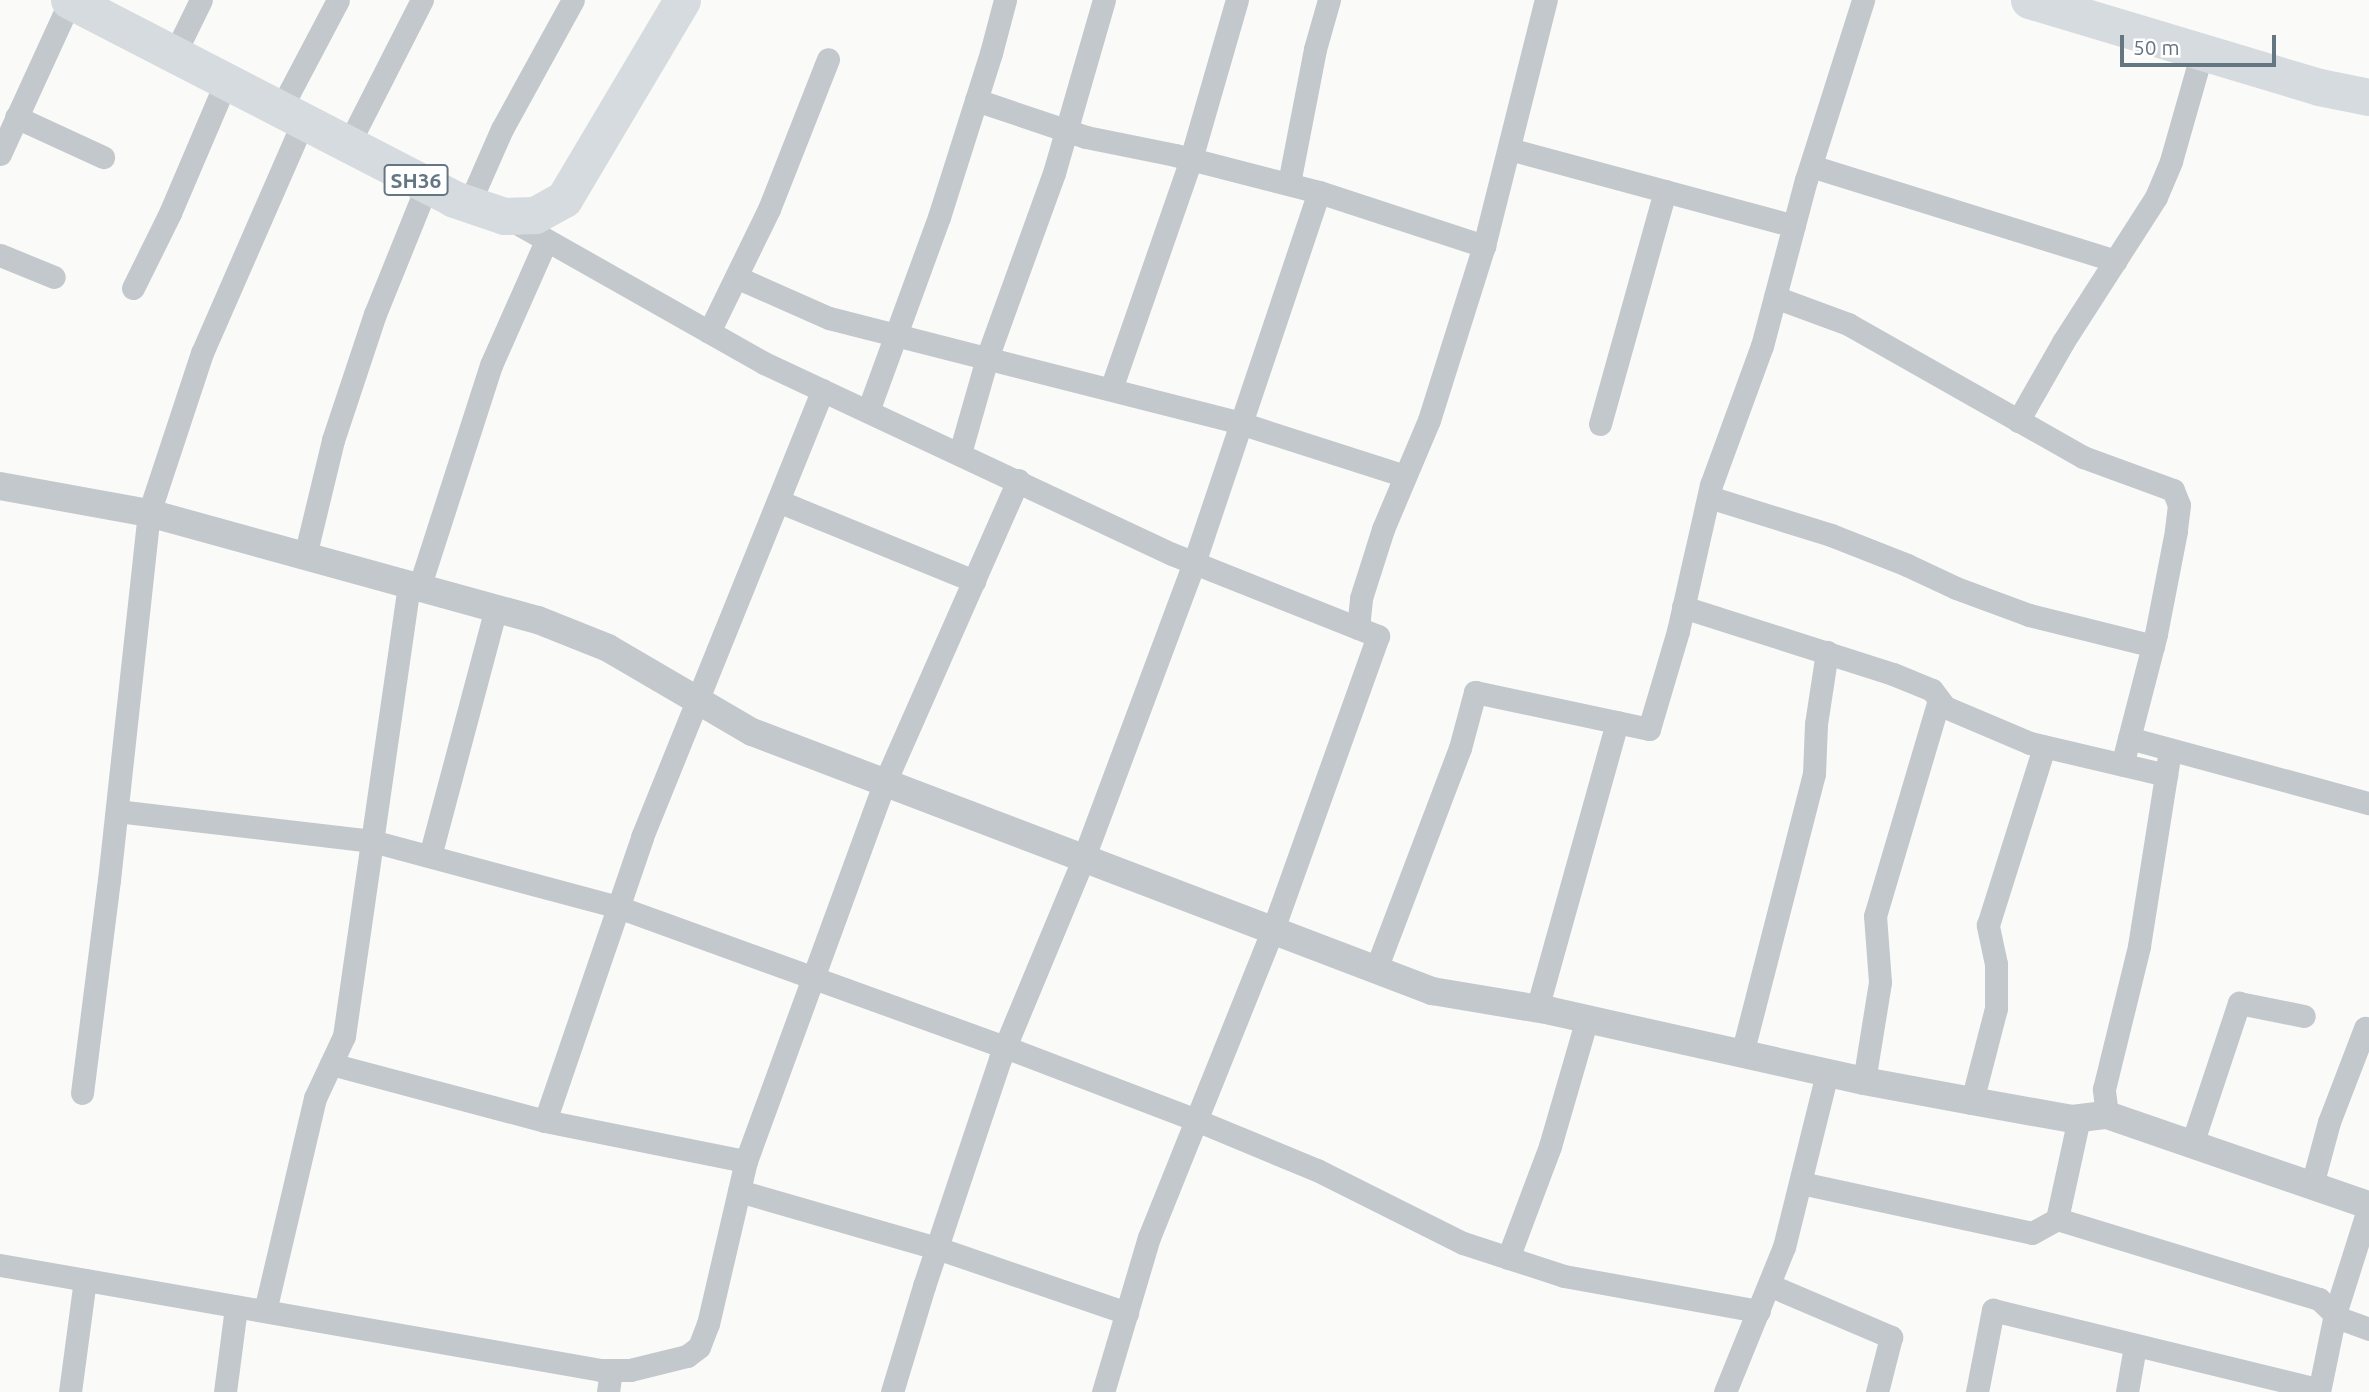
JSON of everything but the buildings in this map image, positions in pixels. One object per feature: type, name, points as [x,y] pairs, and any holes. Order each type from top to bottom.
[{"type":"highway","name":"SH36","points":[[78,2],[174,55],[427,185],[504,216],[535,215],[564,199],[682,0]]},
{"type":"highway","points":[[2029,0],[2319,87],[2367,93]]},
{"type":"street","points":[[174,55],[201,0]]},
{"type":"street","points":[[82,1093],[117,811],[149,513],[202,353],[338,0]]},
{"type":"street","points":[[348,145],[422,0]]},
{"type":"street","points":[[469,204],[502,129],[573,0]]},
{"type":"street","points":[[868,411],[939,217],[1005,0]]},
{"type":"street","points":[[960,453],[987,358],[1066,130],[1104,0]]},
{"type":"street","points":[[1111,389],[1191,159],[1237,0]]},
{"type":"street","points":[[1289,183],[1315,49],[1329,0]]},
{"type":"street","points":[[1358,628],[1361,598],[1383,529],[1429,420],[1484,246],[1546,0]]},
{"type":"street","points":[[1376,970],[1460,748],[1475,692],[1649,729],[1683,607],[1709,497],[1762,346],[1811,166],[1863,0]]},
{"type":"street","points":[[0,154],[16,117],[78,2]]},
{"type":"street","points":[[2018,421],[2063,342],[2157,197],[2171,161],[2202,52]]},
{"type":"street","points":[[709,332],[769,209],[828,59]]},
{"type":"street","points":[[134,288],[170,213],[226,82]]},
{"type":"street","points":[[976,100],[1066,130],[1289,183],[1484,246]]},
{"type":"street","points":[[16,117],[103,157]]},
{"type":"street","points":[[1508,149],[1794,226]]},
{"type":"street","points":[[1811,166],[2116,261]]},
{"type":"street","points":[[305,556],[333,440],[376,314],[427,185]]},
{"type":"street","points":[[1600,424],[1665,191]]},
{"type":"street","points":[[892,1392],[936,1248],[1005,1047],[1084,857],[1194,563],[1320,192]]},
{"type":"street","points":[[504,216],[764,363],[1194,563],[1378,636],[1273,929],[1149,1237],[1103,1392]]},
{"type":"street","points":[[265,1311],[315,1098],[344,1035],[372,841],[414,586],[491,365],[546,241]]},
{"type":"street","points":[[0,255],[54,277]]},
{"type":"street","points":[[736,277],[830,317],[1240,423],[1405,476]]},
{"type":"street","points":[[1775,297],[1848,324],[2083,457],[2173,490],[2179,505],[2176,531],[2153,646],[2122,765]]},
{"type":"street","points":[[545,1121],[618,907],[697,699],[823,390]]},
{"type":"street","points":[[0,1265],[265,1311],[610,1381],[687,1356],[699,1347],[708,1324],[746,1161],[812,978],[885,782],[1018,480]]},
{"type":"street","points":[[0,486],[149,513],[538,620],[608,648],[752,732],[1432,991],[1587,1019],[1864,1081],[1972,1101],[2079,1118],[2107,1115],[2369,1205],[2335,1314],[2318,1390],[1993,1310],[1977,1392]]},
{"type":"street","points":[[1709,497],[1831,535],[1956,588],[2029,615],[2153,646]]},
{"type":"street","points":[[778,501],[974,581]]},
{"type":"street","points":[[1683,607],[1827,652],[1932,690],[1945,707],[2044,747],[2165,775]]},
{"type":"street","points":[[430,856],[496,608]]},
{"type":"street","points":[[1742,1054],[1814,774],[1816,724],[1827,652]]},
{"type":"street","points":[[1864,1081],[1880,982],[1875,916],[1939,700]]},
{"type":"street","points":[[1537,1009],[1618,722]]},
{"type":"street","points":[[2129,738],[2369,803]]},
{"type":"street","points":[[1972,1101],[1996,1008],[1996,964],[1988,925],[2044,747]]},
{"type":"street","points":[[2107,1115],[2104,1089],[2139,946],[2170,750]]},
{"type":"street","points":[[117,811],[372,841],[618,907],[1005,1047],[1196,1120],[1317,1170],[1463,1243],[1564,1276],[1759,1311]]},
{"type":"street","points":[[2192,1144],[2239,1003],[2304,1016]]},
{"type":"street","points":[[1508,1258],[1550,1146],[1587,1019]]},
{"type":"street","points":[[2312,1185],[2329,1122],[2365,1028]]},
{"type":"street","points":[[331,1064],[545,1121],[746,1161]]},
{"type":"street","points":[[1724,1392],[1784,1247],[1827,1073]]},
{"type":"street","points":[[2057,1219],[2079,1118]]},
{"type":"street","points":[[1801,1182],[2032,1233],[2057,1219],[2319,1299],[2335,1314],[2369,1329]]},
{"type":"street","points":[[739,1191],[936,1248],[1127,1313]]},
{"type":"street","points":[[70,1392],[85,1280]]},
{"type":"street","points":[[1769,1285],[1891,1337],[1877,1392]]},
{"type":"street","points":[[225,1392],[236,1307]]},
{"type":"street","points":[[2127,1392],[2135,1346]]}]
